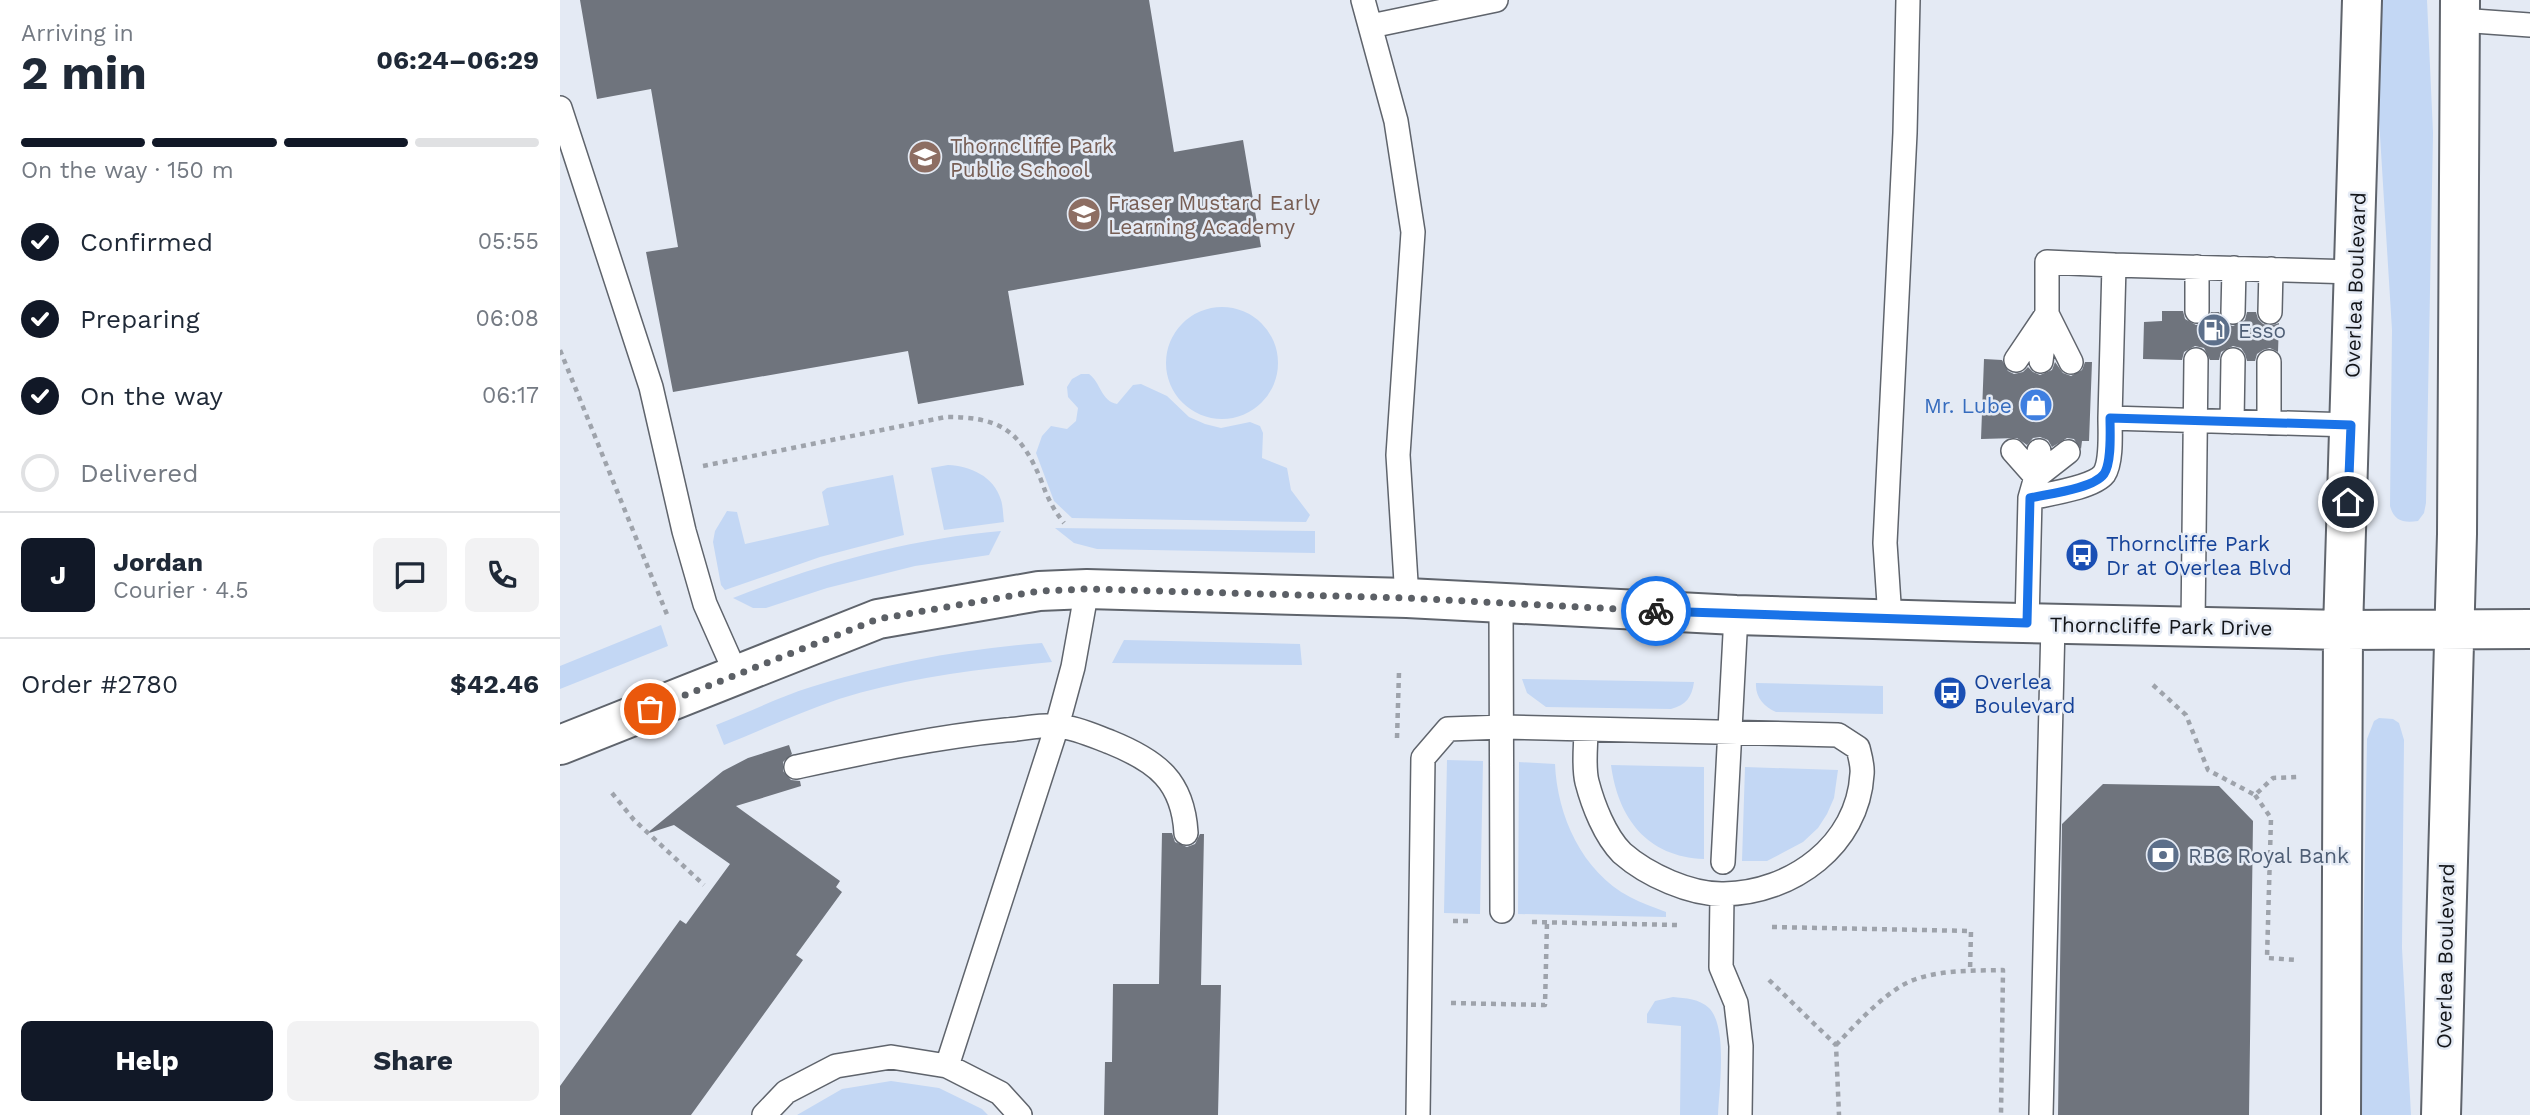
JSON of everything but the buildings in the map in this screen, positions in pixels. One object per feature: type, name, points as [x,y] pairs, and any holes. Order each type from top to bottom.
[{"type":"main road","name":"Overlea Boulevard","points":[[2341,1115],[2343,630],[2362,0]]},
{"type":"main road","name":"Overlea Boulevard","points":[[2441,1115],[2457,521],[2460,10]]},
{"type":"main road","name":"Thorncliffe Park Drive","points":[[560,745],[878,619],[1039,591],[1087,589],[1407,598],[1736,615],[2040,623],[2343,630],[2530,629]]},
{"type":"lane","points":[[1363,0],[1396,121],[1413,232],[1398,455],[1407,598]]},
{"type":"lane","points":[[1371,26],[1441,5],[1496,0]]},
{"type":"lane","points":[[1890,619],[1885,543],[1905,133],[1908,0]]},
{"type":"lane","points":[[2460,10],[2530,25]]},
{"type":"lane","points":[[560,108],[651,387],[684,531],[705,604],[737,676]]},
{"type":"lane","points":[[2041,361],[2047,314],[2047,262],[2354,272]]},
{"type":"lane","points":[[2033,488],[2089,484],[2104,474],[2110,453],[2114,265]]},
{"type":"lane","points":[[2197,267],[2197,311]]},
{"type":"lane","points":[[2234,268],[2234,312]]},
{"type":"lane","points":[[2270,313],[2271,269]]},
{"type":"lane","points":[[2016,360],[2047,314]]},
{"type":"lane","points":[[2047,314],[2071,362]]},
{"type":"lane","points":[[2193,626],[2196,360]]},
{"type":"lane","points":[[2232,422],[2233,360]]},
{"type":"lane","points":[[2269,362],[2269,423]]},
{"type":"lane","points":[[2110,418],[2351,425]]},
{"type":"lane","points":[[2013,451],[2033,488]]},
{"type":"lane","points":[[2039,451],[2033,488],[2040,623],[2041,1115]]},
{"type":"lane","points":[[2033,488],[2068,452]]},
{"type":"lane","points":[[947,1066],[1057,726],[1073,667],[1087,589]]},
{"type":"lane","points":[[1501,603],[1511,916]]},
{"type":"lane","points":[[1723,862],[1736,615]]},
{"type":"lane","points":[[796,767],[960,734],[1057,726],[1116,744],[1135,752],[1156,766],[1172,782],[1178,793],[1186,833]]},
{"type":"lane","points":[[1418,1115],[1423,758],[1448,729],[1503,727],[1586,729],[1838,736],[1858,748],[1863,773],[1854,813],[1837,842],[1797,876],[1761,890],[1722,895],[1679,887],[1640,866],[1621,851],[1605,830],[1586,781],[1586,729]]},
{"type":"lane","points":[[1722,895],[1721,967],[1736,1003],[1741,1046],[1740,1115]]},
{"type":"lane","points":[[764,1115],[786,1092],[836,1066],[891,1057],[947,1066],[1000,1093],[1020,1115]]},
{"type":"path","points":[[560,350],[668,617]]},
{"type":"path","points":[[670,473],[946,417],[972,417],[993,422],[1014,434],[1027,450],[1051,507],[1064,523]]},
{"type":"path","points":[[2154,685],[2186,715],[2208,769],[2255,795],[2271,818],[2267,958],[2297,960]]},
{"type":"path","points":[[2255,795],[2273,778],[2297,777]]},
{"type":"path","points":[[612,793],[634,820],[704,885]]},
{"type":"path","points":[[1511,916],[1547,922],[1678,925]]},
{"type":"path","points":[[1452,934],[1453,920],[1480,921]]},
{"type":"path","points":[[1451,1003],[1545,1005],[1547,922]]},
{"type":"path","points":[[1772,927],[1971,931],[1970,971]]},
{"type":"path","points":[[1836,1045],[1869,1010],[1902,985],[1935,974],[2003,970],[2001,1115]]},
{"type":"path","points":[[1769,981],[1836,1045],[1839,1115]]},
{"type":"shaded area","points":[[2379,0],[2427,0],[2433,133],[2426,503],[2424,513],[2418,521],[2413,522],[2397,518],[2390,506],[2392,330],[2378,103]]},
{"type":"shaded area","points":[[1222,307],[1243,311],[1261,324],[1274,342],[1278,363],[1274,384],[1261,402],[1243,415],[1222,419],[1201,415],[1183,402],[1170,384],[1166,363],[1170,342],[1183,324],[1201,311]]},
{"type":"shaded area","points":[[1081,374],[1089,374],[1104,396],[1117,404],[1133,385],[1141,384],[1167,396],[1189,417],[1205,424],[1221,428],[1250,422],[1260,426],[1263,433],[1262,458],[1287,468],[1291,490],[1310,515],[1306,522],[1072,518],[1054,501],[1036,453],[1042,436],[1051,426],[1067,429],[1076,421],[1078,408],[1068,397],[1067,387],[1072,379]]},
{"type":"shaded area","points":[[948,465],[973,470],[993,485],[1001,500],[1004,522],[944,530],[931,468]]},
{"type":"shaded area","points":[[893,475],[904,535],[820,557],[725,590],[721,585],[713,542],[715,531],[727,511],[737,512],[745,544],[829,525],[822,492],[827,488]]},
{"type":"shaded area","points":[[1055,528],[1315,531],[1315,553],[1097,549],[1074,543]]},
{"type":"shaded area","points":[[1001,531],[989,555],[915,566],[827,588],[766,608],[753,608],[733,598],[798,574],[865,555],[932,540]]},
{"type":"shaded area","points":[[661,625],[668,646],[560,689],[560,666]]},
{"type":"shaded area","points":[[1124,640],[1300,644],[1302,665],[1112,663]]},
{"type":"shaded area","points":[[1042,643],[1052,662],[944,675],[865,691],[724,745],[716,725],[799,691],[840,678],[954,653]]},
{"type":"shaded area","points":[[1522,679],[1694,682],[1687,700],[1671,709],[1546,707],[1527,693]]},
{"type":"shaded area","points":[[1756,683],[1883,686],[1883,714],[1776,712],[1761,701]]},
{"type":"shaded area","points":[[2379,718],[2393,719],[2399,723],[2404,740],[2402,948],[2411,1115],[2360,1115],[2367,739],[2374,721]]},
{"type":"shaded area","points":[[1447,760],[1483,761],[1480,914],[1444,913]]},
{"type":"shaded area","points":[[1519,762],[1555,764],[1567,822],[1586,857],[1598,873],[1613,886],[1634,899],[1666,912],[1666,917],[1518,914]]},
{"type":"shaded area","points":[[1611,765],[1704,767],[1704,859],[1684,857],[1666,851],[1639,831],[1620,802]]},
{"type":"shaded area","points":[[1745,767],[1838,770],[1834,798],[1818,828],[1803,842],[1767,861],[1742,861]]},
{"type":"shaded area","points":[[1673,997],[1701,1003],[1709,1008],[1715,1017],[1719,1029],[1721,1059],[1718,1115],[1680,1115],[1681,1026],[1647,1023],[1647,1014],[1655,1001]]},
{"type":"shaded area","points":[[891,1081],[939,1088],[982,1109],[988,1115],[797,1115],[842,1089]]},
{"type":"way so far","points":[[650,709],[878,619],[1039,591],[1087,589],[1407,598],[1656,611]]},
{"type":"place","name":"Thorncliffe Park Public School","points":[[925,157]]},
{"type":"place","name":"Fraser Mustard Early Learning Academy","points":[[1084,214]]},
{"type":"place","name":"Esso","points":[[2214,330]]},
{"type":"place","name":"Mr. Lube","points":[[2036,405]]},
{"type":"place","name":"Thorncliffe Park Dr at Overlea Blvd","points":[[2082,555]]},
{"type":"place","name":"Overlea Boulevard","points":[[1950,693]]},
{"type":"place","name":"RBC Royal Bank","points":[[2163,855]]},
{"type":"route","points":[[1656,611],[2027,623],[2030,498],[2089,484],[2104,474],[2110,453],[2110,418],[2351,425],[2348,502]]}]
